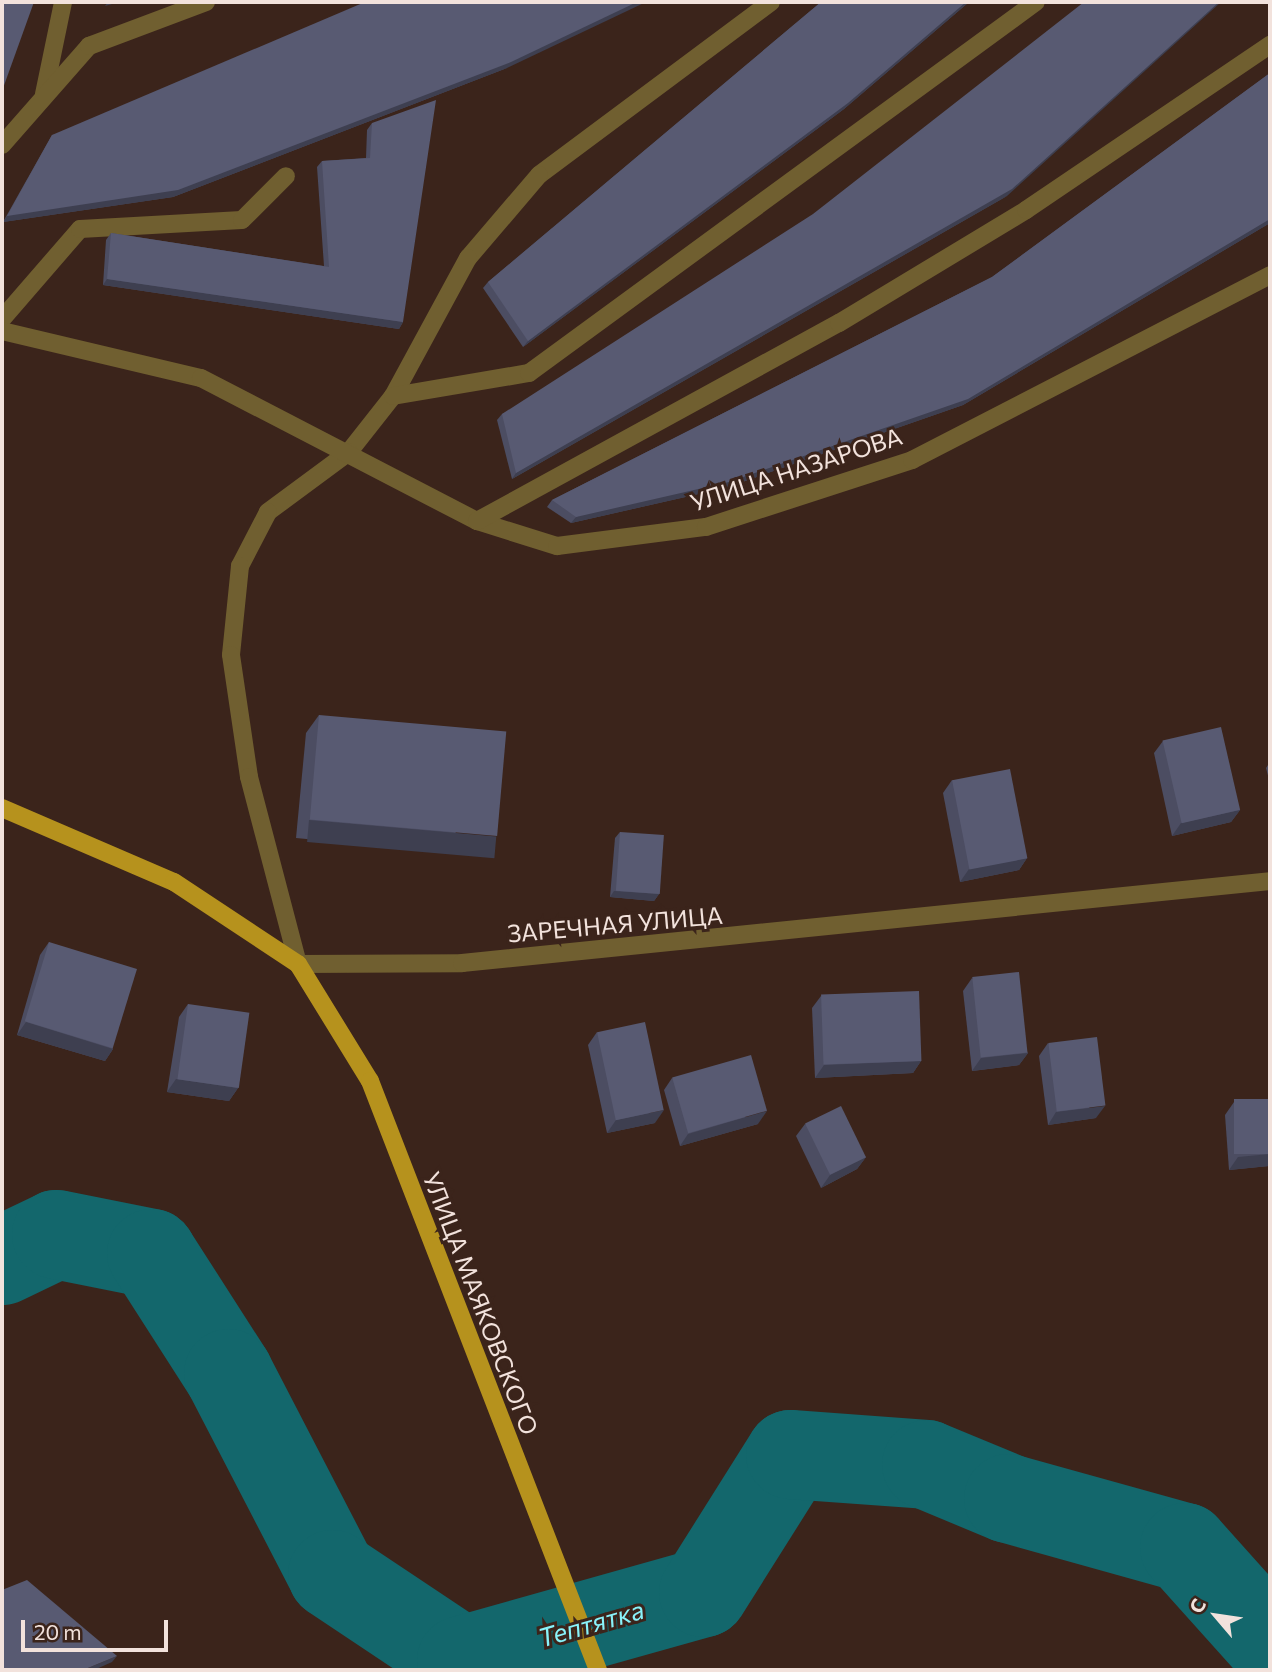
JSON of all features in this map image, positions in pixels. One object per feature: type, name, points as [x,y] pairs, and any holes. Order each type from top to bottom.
[{"type":"main road","points":[[2,808],[174,882],[298,964]]},
{"type":"main road","name":"УЛИЦА МАЯКОВСКОГО","points":[[298,964],[370,1081],[598,1670]]},
{"type":"street","points":[[43,98],[63,2]]},
{"type":"street","points":[[2,145],[89,46],[206,2]]},
{"type":"street","points":[[298,964],[249,777],[231,655],[240,566],[268,512],[349,452],[393,397],[468,258],[539,175],[771,2]]},
{"type":"street","points":[[393,397],[528,373],[1036,2]]},
{"type":"street","points":[[477,521],[851,316],[1026,210],[1270,45]]},
{"type":"street","points":[[2,319],[80,229],[242,220],[286,176]]},
{"type":"street","name":"УЛИЦА НАЗАРОВА","points":[[2,331],[201,378],[349,452],[477,521],[557,547],[706,527],[912,460],[1270,275]]},
{"type":"street","name":"ЗАРЕЧНАЯ УЛИЦА","points":[[298,964],[463,963],[1270,881]]},
{"type":"building","points":[[2,2],[34,2],[2,91]]},
{"type":"building","points":[[365,2],[637,2],[511,62],[178,190],[7,216],[52,135]]},
{"type":"building","points":[[821,2],[966,2],[848,103],[528,341],[488,282]]},
{"type":"building","points":[[1084,2],[1219,2],[1012,189],[516,473],[502,414],[813,214]]},
{"type":"building","points":[[1270,73],[1270,219],[968,399],[729,482],[576,517],[552,500],[992,277]]},
{"type":"building","points":[[436,100],[403,322],[107,279],[111,233],[329,267],[322,161],[370,158],[372,123]]},
{"type":"building","points":[[319,715],[506,731],[497,836],[310,820]]},
{"type":"building","points":[[1221,727],[1240,810],[1182,823],[1163,740]]},
{"type":"building","points":[[1010,769],[1027,858],[969,870],[952,780]]},
{"type":"building","points":[[620,832],[664,835],[660,894],[616,891]]},
{"type":"building","points":[[49,942],[137,969],[113,1048],[25,1021]]},
{"type":"building","points":[[1019,972],[1027,1053],[981,1057],[972,977]]},
{"type":"building","points":[[919,991],[921,1061],[824,1064],[821,994]]},
{"type":"building","points":[[188,1004],[249,1013],[239,1088],[177,1079]]},
{"type":"building","points":[[645,1022],[664,1110],[616,1120],[597,1032]]},
{"type":"building","points":[[1097,1037],[1105,1105],[1057,1111],[1048,1043]]},
{"type":"building","points":[[751,1055],[767,1111],[688,1133],[672,1078]]},
{"type":"building","points":[[1234,1099],[1270,1099],[1270,1154],[1234,1154]]},
{"type":"building","points":[[841,1106],[866,1157],[830,1175],[805,1124]]},
{"type":"building","points":[[27,1580],[117,1656],[83,1670],[2,1670],[2,1590]]},
{"type":"waterway","name":"Тептятка","points":[[2,1260],[56,1234],[151,1253],[228,1373],[332,1574],[461,1660],[703,1592],[790,1454],[926,1464],[1008,1498],[1184,1547],[1270,1643]]}]
